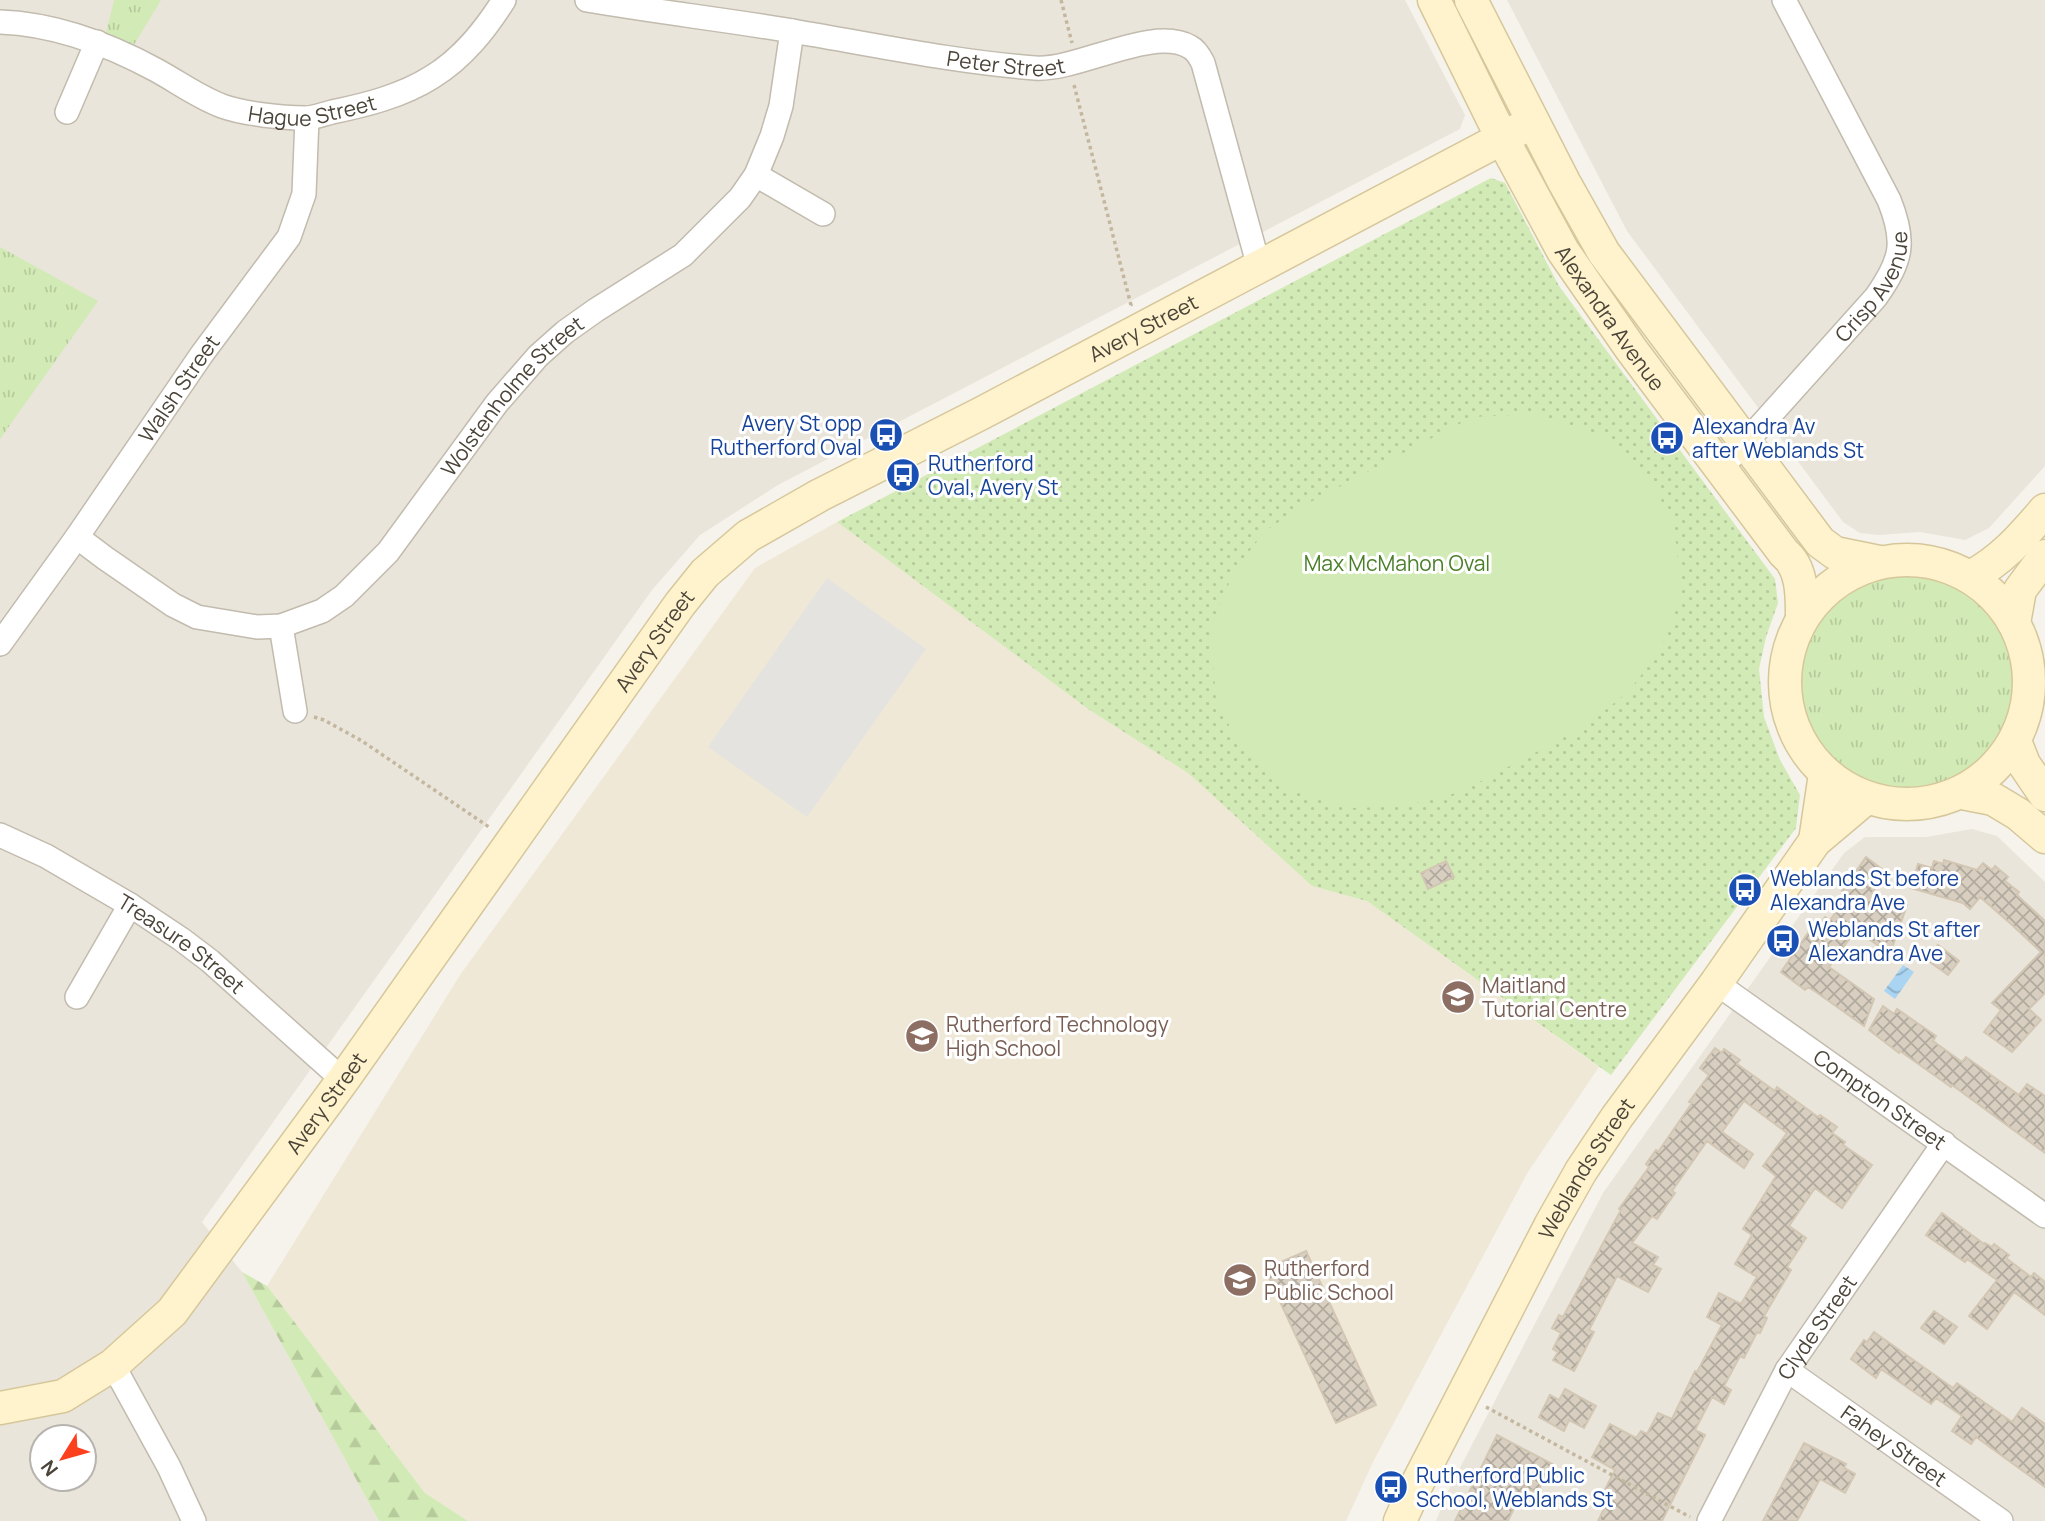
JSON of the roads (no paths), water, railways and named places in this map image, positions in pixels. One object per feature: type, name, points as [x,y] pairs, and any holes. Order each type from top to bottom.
[{"type":"street","name":"Hague Street","points":[[0,22],[40,26],[97,42],[225,107],[260,114],[307,118],[368,104],[410,89],[433,77],[474,43],[503,0]]},
{"type":"street","name":"Peter Street","points":[[587,0],[985,63],[1047,69],[1153,41],[1173,41],[1190,47],[1203,63],[1259,267]]},
{"type":"street","name":"Alexandra Avenue","points":[[1434,0],[1502,138],[1581,280],[1788,556],[1797,572],[1802,590],[1802,619]]},
{"type":"street","name":"Alexandra Avenue","points":[[1471,0],[1587,226],[1604,253],[1820,542],[1835,553],[1879,562]]},
{"type":"street","name":"Crisp Avenue","points":[[1721,467],[1876,297],[1897,260],[1899,225],[1889,200],[1784,0]]},
{"type":"street","name":"Wolstenholme Street","points":[[77,537],[173,605],[197,617],[257,627],[281,626],[322,611],[344,596],[388,552],[497,403],[538,356],[596,310],[683,255],[740,198],[756,175],[772,136],[781,106],[792,31]]},
{"type":"street","points":[[67,113],[97,42]]},
{"type":"street","name":"Walsh Street","points":[[0,644],[202,354],[289,237],[304,194],[307,118]]},
{"type":"street","name":"Avery Street","points":[[0,1408],[63,1396],[113,1365],[172,1312],[342,1080],[680,604],[723,556],[748,536],[820,495],[1533,122]]},
{"type":"street","points":[[756,175],[823,214]]},
{"type":"street","points":[[1970,577],[1987,569],[2004,556],[2045,510]]},
{"type":"street","points":[[2014,623],[2020,590],[2045,556]]},
{"type":"street","points":[[1910,559],[1941,564],[1970,577],[2000,603],[2014,623],[2024,646],[2029,670],[2029,695],[2024,719],[2015,741],[1992,771],[1962,793],[1939,801],[1914,805],[1889,804],[1866,798],[1843,787],[1825,774],[1810,758],[1789,718],[1784,674],[1795,631],[1821,594],[1838,580],[1857,569],[1879,562],[1910,559]]},
{"type":"street","points":[[281,626],[295,711]]},
{"type":"street","points":[[2015,741],[2024,764],[2045,795]]},
{"type":"street","name":"Weblands Street","points":[[1815,841],[1825,774]]},
{"type":"street","points":[[1962,793],[1993,799],[2018,814],[2045,836]]},
{"type":"street","name":"Weblands Street","points":[[1400,1521],[1544,1236],[1581,1171],[1815,841],[1866,798]]},
{"type":"street","name":"Treasure Street","points":[[0,835],[46,856],[130,905],[181,939],[210,961],[342,1080]]},
{"type":"street","points":[[77,997],[130,905]]},
{"type":"street","name":"Compton Street","points":[[1716,983],[2045,1216]]},
{"type":"street","name":"Clyde Street","points":[[1709,1521],[1787,1370],[1944,1143]]},
{"type":"street","points":[[113,1365],[169,1467],[194,1521]]},
{"type":"street","name":"Fahey Street","points":[[1787,1370],[2001,1521]]},
{"type":"water","points":[[1903,965],[1914,972],[1895,999],[1884,991]]},
{"type":"place","name":"Avery St opp Rutherford Oval","points":[[886,435]]},
{"type":"place","name":"Alexandra Av after Weblands St","points":[[1667,438]]},
{"type":"place","name":"Rutherford Oval, Avery St","points":[[903,475]]},
{"type":"place","name":"Weblands St before Alexandra Ave","points":[[1745,890]]},
{"type":"place","name":"Weblands St after Alexandra Ave","points":[[1783,941]]},
{"type":"place","name":"Maitland Tutorial Centre","points":[[1458,997]]},
{"type":"place","name":"Rutherford Technology High School","points":[[922,1036]]},
{"type":"place","name":"Rutherford Public School","points":[[1240,1280]]},
{"type":"place","name":"Rutherford Public School, Weblands St","points":[[1391,1487]]},
{"type":"park label","name":"Max McMahon Oval","points":[[1397,563]]}]
